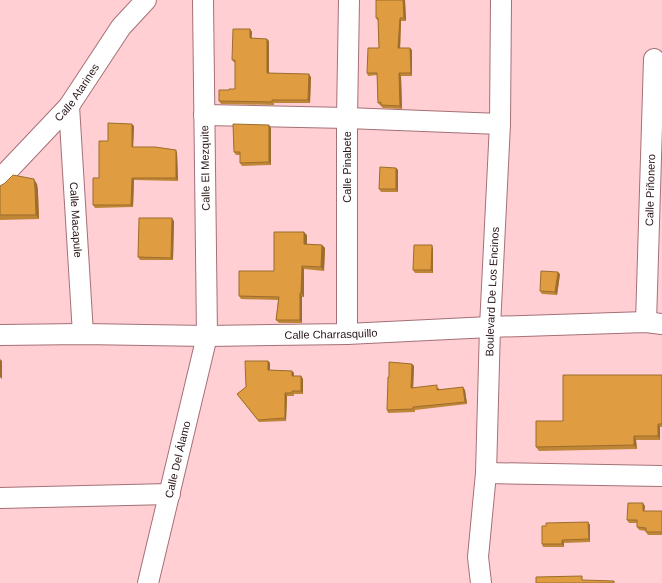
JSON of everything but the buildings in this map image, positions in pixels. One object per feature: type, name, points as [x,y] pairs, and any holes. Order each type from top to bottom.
[{"type":"street","name":"Calle Atarines","points":[[0,178],[69,106],[121,26],[146,0]]},
{"type":"street","name":"Calle El Mezquite","points":[[203,0],[207,336]]},
{"type":"street","name":"Calle Pinabete","points":[[347,334],[347,118],[349,0]]},
{"type":"street","name":"Boulevard De Los Encinos","points":[[481,583],[478,557],[486,473],[490,327],[500,124],[501,0]]},
{"type":"street","name":"Calle Piñonero","points":[[654,59],[654,323]]},
{"type":"street","name":"Calle Macapule","points":[[69,106],[83,334]]},
{"type":"street","points":[[204,115],[347,118],[500,124]]},
{"type":"street","name":"Calle Charrasquillo","points":[[0,335],[83,334],[207,336],[347,334],[490,327],[654,323]]},
{"type":"street","name":"Calle Del Álamo","points":[[148,583],[207,336]]},
{"type":"street","points":[[486,473],[662,476]]},
{"type":"street","points":[[0,498],[170,494]]}]
